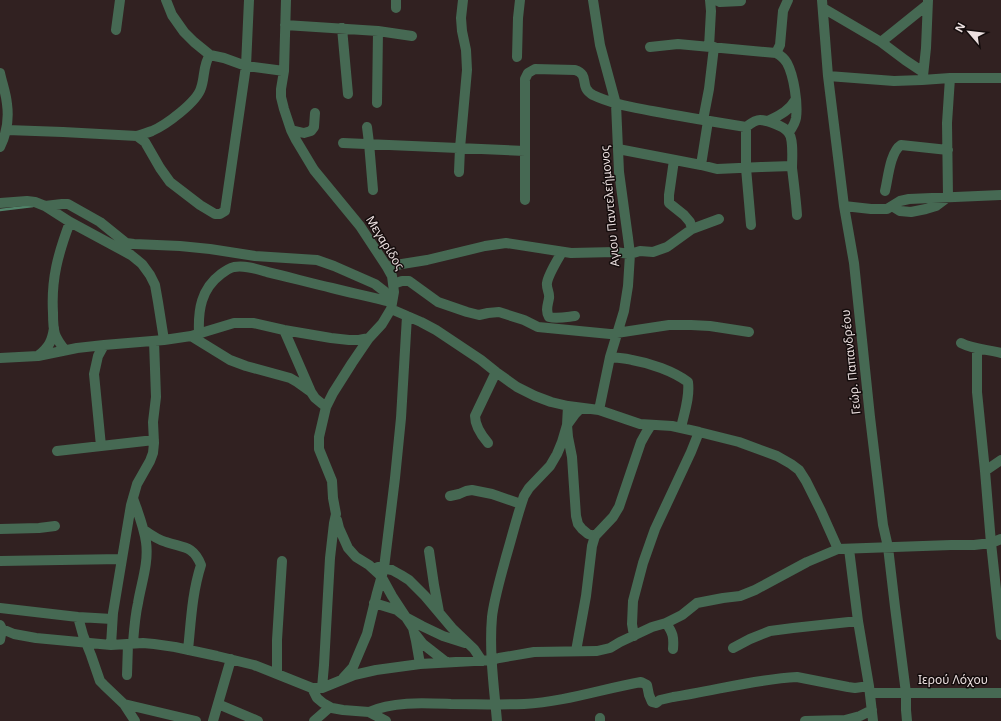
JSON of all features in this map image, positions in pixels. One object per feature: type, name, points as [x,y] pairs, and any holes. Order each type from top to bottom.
[{"type":"street","points":[[116,30],[120,0]]},
{"type":"street","points":[[166,0],[172,15],[184,32],[210,55],[224,58],[246,66],[284,71]]},
{"type":"street","points":[[137,136],[145,142],[170,182],[200,205],[215,214],[220,214],[225,211],[246,66],[248,0]]},
{"type":"street","name":"Μεγαρίδος","points":[[286,0],[284,71],[281,89],[284,109],[291,130],[302,152],[314,170],[360,226],[387,267],[394,284],[391,305],[382,324],[369,338],[341,379],[326,407],[319,437],[319,450],[332,481],[336,514]]},
{"type":"street","points":[[459,172],[467,70],[466,50],[461,18],[463,0]]},
{"type":"street","points":[[517,57],[520,0]]},
{"type":"street","name":"Αγιου Παντελεήμονος","points":[[593,0],[600,46],[616,104],[620,177],[630,254],[628,286],[624,311],[610,357],[599,410]]},
{"type":"street","points":[[701,165],[712,47],[710,0]]},
{"type":"street","points":[[716,0],[720,2],[741,0]]},
{"type":"street","points":[[776,52],[780,45],[783,11],[788,0]]},
{"type":"street","points":[[881,42],[927,3]]},
{"type":"street","points":[[923,76],[926,48],[927,3]]},
{"type":"street","points":[[822,4],[881,42],[923,76]]},
{"type":"street","name":"Γεώρ. Παπανδρέου","points":[[822,4],[828,76],[844,206],[854,263],[883,525],[888,547],[906,693],[907,721]]},
{"type":"street","points":[[285,24],[378,31],[412,36]]},
{"type":"street","points":[[342,28],[348,94]]},
{"type":"street","points":[[377,103],[378,31]]},
{"type":"street","points":[[650,47],[678,44],[776,52],[787,63],[792,77],[796,99],[796,118],[789,132]]},
{"type":"street","points":[[6,130],[137,136],[153,131],[190,104],[197,96],[201,89],[204,70],[210,55]]},
{"type":"street","points":[[525,200],[525,79],[528,74],[535,69],[575,70],[580,71],[583,74],[586,89],[592,94],[616,104],[746,127],[755,120],[768,121],[782,127],[789,132],[792,143],[792,166],[797,215]]},
{"type":"street","points":[[0,73],[8,112],[4,140],[0,146]]},
{"type":"street","points":[[828,76],[887,81],[923,76],[950,78],[1001,78]]},
{"type":"street","points":[[948,197],[947,123],[950,78]]},
{"type":"street","points":[[768,121],[788,110],[796,99]]},
{"type":"street","points":[[291,130],[304,133],[311,131],[314,127],[314,113]]},
{"type":"street","points":[[367,127],[373,190]]},
{"type":"street","points":[[746,127],[746,168],[751,225]]},
{"type":"street","points":[[343,143],[526,151]]},
{"type":"street","points":[[886,191],[895,150],[901,145],[948,150]]},
{"type":"street","points":[[618,149],[717,169],[792,166]]},
{"type":"street","points":[[674,160],[669,203],[684,215],[690,222],[692,229]]},
{"type":"street","points":[[844,206],[881,210],[887,209],[900,201],[908,199],[1001,195]]},
{"type":"street","points":[[0,203],[27,201],[45,206],[70,222],[131,255],[142,264],[155,285],[158,302],[159,341],[153,422],[153,453],[137,484],[133,498],[112,619],[111,644]]},
{"type":"street","points":[[45,206],[68,204],[100,222],[126,243],[180,246],[255,256],[317,260],[375,284],[384,291],[391,305]]},
{"type":"street","points":[[387,267],[427,260],[485,246],[506,243],[571,253],[615,252],[630,254],[640,251],[653,252],[667,247],[692,229],[719,219]]},
{"type":"street","points":[[65,350],[55,335],[52,297],[54,271],[70,222]]},
{"type":"street","points":[[562,252],[547,282],[549,296],[547,313],[552,318],[575,316]]},
{"type":"street","points":[[195,335],[199,322],[200,305],[207,289],[214,279],[226,270],[233,267],[243,266],[298,279],[391,305],[407,316],[436,330],[482,360],[496,372],[518,387],[535,396],[568,406],[599,410],[640,424],[672,426],[699,432],[739,442],[777,456],[799,470],[821,511],[838,549]]},
{"type":"street","points":[[394,284],[402,281],[408,281],[438,302],[466,312],[479,315],[499,312],[524,320],[538,327],[610,334],[669,325],[690,325],[710,326],[749,332]]},
{"type":"street","points":[[341,680],[353,667],[367,634],[383,572],[400,426],[407,316]]},
{"type":"street","points":[[0,358],[38,356],[77,348],[159,341],[195,335],[234,323],[253,323],[284,330],[349,340],[369,338]]},
{"type":"street","points":[[38,356],[50,344],[53,337],[54,326]]},
{"type":"street","points":[[284,330],[311,392],[315,398],[326,407]]},
{"type":"street","points":[[195,335],[230,360],[252,368],[290,378],[311,392]]},
{"type":"street","points":[[961,343],[969,347],[1001,353]]},
{"type":"street","points":[[101,446],[94,374],[98,356],[104,345]]},
{"type":"street","points":[[977,349],[978,392],[991,543],[1001,635]]},
{"type":"street","points":[[610,357],[632,360],[650,365],[680,376],[688,382],[689,390],[681,428]]},
{"type":"street","points":[[488,443],[479,429],[475,416],[496,372]]},
{"type":"street","points":[[568,406],[568,438],[572,457],[576,516],[578,524],[582,529],[588,534],[595,536]]},
{"type":"street","points":[[497,721],[492,660],[492,615],[501,577],[524,496],[529,488],[550,466],[562,442],[567,424],[581,408]]},
{"type":"street","points":[[576,651],[586,596],[592,546],[595,536],[613,517],[619,507],[641,442],[651,425]]},
{"type":"street","points":[[634,636],[632,624],[633,601],[643,563],[655,529],[699,432]]},
{"type":"street","points":[[57,451],[154,440]]},
{"type":"street","points":[[985,471],[1001,460]]},
{"type":"street","points":[[450,496],[472,490],[492,494],[521,504]]},
{"type":"street","points":[[127,675],[134,623],[146,565],[147,544],[144,530],[133,498]]},
{"type":"street","points":[[336,514],[339,528],[348,548],[356,557],[383,572],[401,574],[409,580],[425,596],[452,628],[474,649],[482,661]]},
{"type":"street","points":[[336,514],[330,558],[324,666],[317,688],[317,698],[330,706],[343,710],[369,712],[386,721]]},
{"type":"street","points":[[0,529],[55,526]]},
{"type":"street","points":[[144,530],[155,538],[186,547],[196,555],[201,565],[193,601],[188,650]]},
{"type":"street","points":[[0,640],[1,627],[14,634],[36,638],[111,644],[154,644],[254,665],[317,688],[354,675],[376,670],[420,664],[492,660],[534,652],[597,651],[610,648],[652,627],[666,623],[682,615],[697,603],[740,596],[807,562],[838,549],[974,545],[991,543],[1001,539]]},
{"type":"street","points":[[849,549],[858,621],[872,710],[872,721]]},
{"type":"street","points":[[429,551],[439,612]]},
{"type":"street","points":[[0,560],[122,559]]},
{"type":"street","points":[[278,674],[277,640],[282,561]]},
{"type":"street","points":[[383,572],[392,596],[413,628],[420,664]]},
{"type":"street","points":[[374,603],[397,610],[407,618],[422,626],[443,636],[470,645]]},
{"type":"street","points":[[0,608],[78,617],[112,619]]},
{"type":"street","points":[[78,617],[100,681],[124,704],[135,721]]},
{"type":"street","points":[[733,648],[750,639],[770,632],[792,628],[858,621]]},
{"type":"street","points":[[666,623],[674,639],[673,649]]},
{"type":"street","points":[[414,634],[423,644],[446,662]]},
{"type":"street","points":[[213,721],[230,659]]},
{"type":"street","name":"Ιερού Λόχου","points":[[496,705],[550,701],[641,682],[647,685],[652,702],[656,703],[660,700],[672,697],[769,680],[797,677],[848,687],[906,693],[1001,693]]},
{"type":"street","points":[[369,712],[386,706],[414,703],[496,705]]},
{"type":"street","points":[[124,704],[196,721]]},
{"type":"street","points":[[218,704],[258,721]]},
{"type":"street","points":[[314,721],[330,706]]},
{"type":"street","points":[[805,721],[845,720],[860,716],[872,710]]},
{"type":"waterway","points":[[0,210],[33,206]]}]
